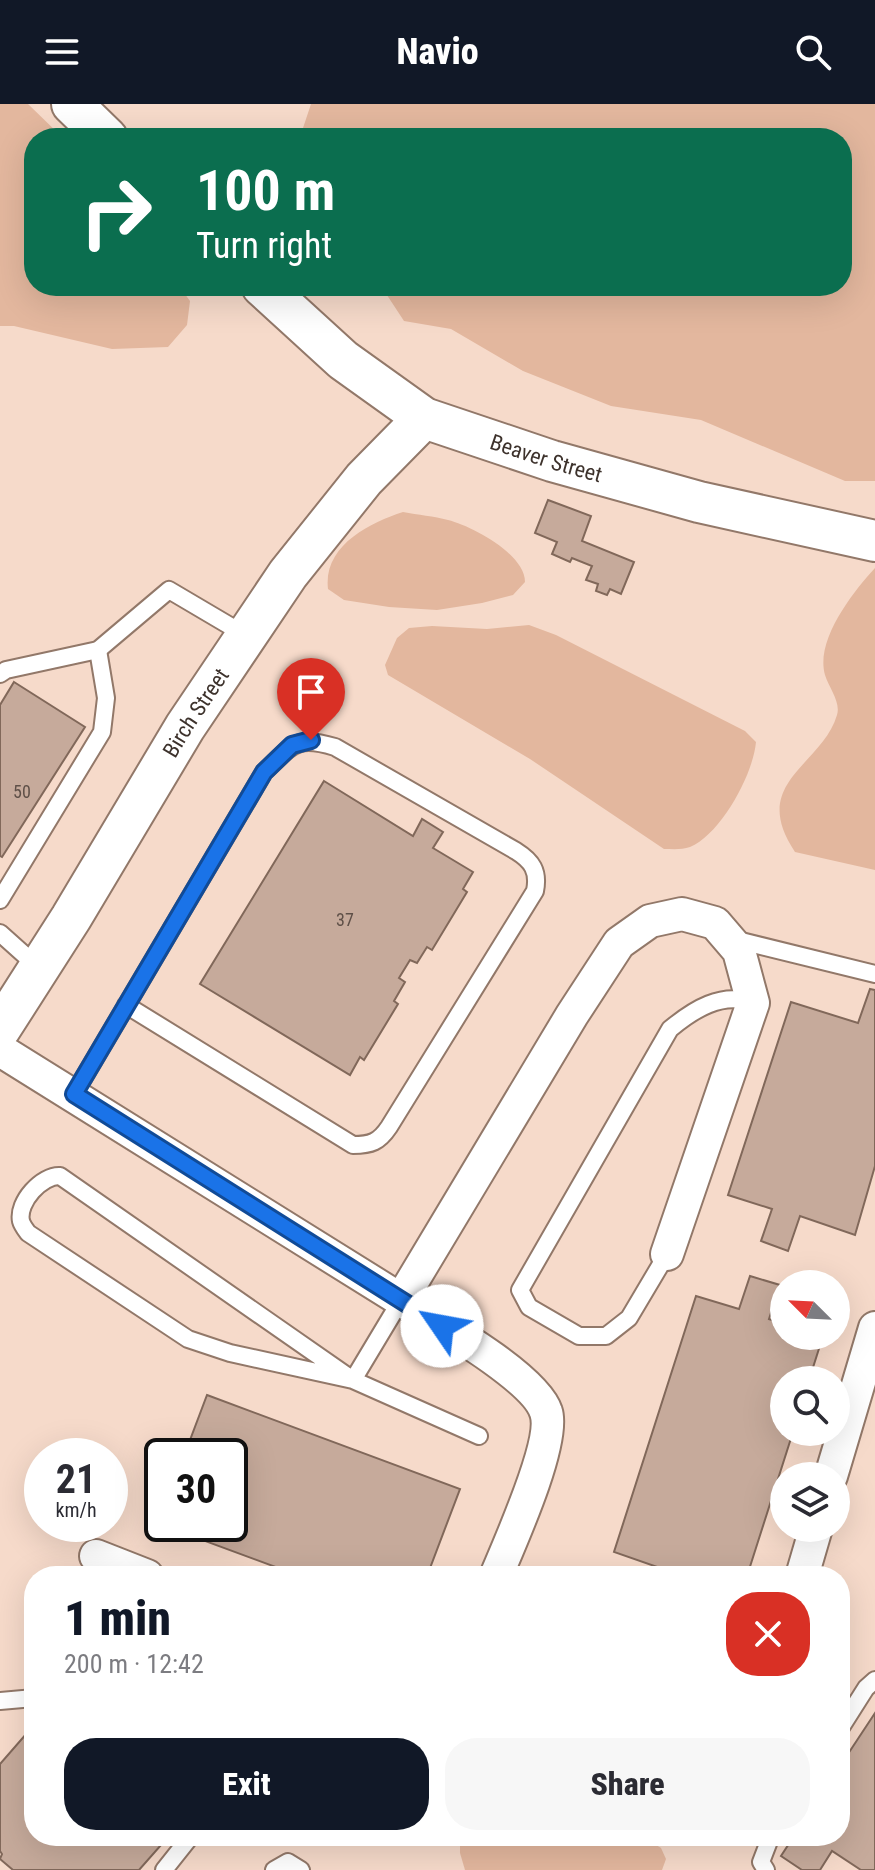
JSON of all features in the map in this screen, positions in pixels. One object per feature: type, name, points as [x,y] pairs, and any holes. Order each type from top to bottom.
[{"type":"street","points":[[72,104],[97,128]]},
{"type":"street","name":"Beaver Street","points":[[273,296],[343,360],[424,418],[552,461],[699,502],[875,541]]},
{"type":"street","name":"Birch Street","points":[[0,1029],[185,727],[288,574],[364,479],[424,418]]},
{"type":"street","points":[[401,1300],[572,1015],[619,943],[650,921],[682,914],[715,923],[739,951],[753,1003],[667,1254]]},
{"type":"street","points":[[0,1050],[401,1300],[518,1377],[547,1413],[545,1441],[500,1566]]},
{"type":"street","points":[[835,1462],[875,1328]]},
{"type":"street","points":[[805,1566],[812,1542]]},
{"type":"street","points":[[96,1556],[122,1566]]},
{"type":"lane","points":[[0,674],[6,670],[98,650],[169,590],[247,636]]},
{"type":"lane","points":[[0,900],[102,732],[106,698],[98,650]]},
{"type":"lane","points":[[74,1094],[126,1005],[264,772],[292,745],[311,740],[335,747],[526,857],[535,869],[535,891],[389,1127],[373,1144],[353,1145],[126,1005]]},
{"type":"lane","points":[[0,933],[39,968]]},
{"type":"lane","points":[[727,938],[875,974]]},
{"type":"lane","points":[[667,1254],[629,1318],[606,1336],[579,1336],[529,1307],[520,1290],[670,1029],[704,1006],[723,999],[740,997],[753,1003]]},
{"type":"lane","points":[[353,1380],[230,1353],[188,1339],[28,1233],[21,1220],[27,1200],[42,1180],[52,1175],[60,1176],[353,1380],[479,1436]]},
{"type":"lane","points":[[353,1380],[401,1300]]},
{"type":"lane","points":[[850,1713],[875,1680]]},
{"type":"lane","points":[[0,1701],[24,1699]]},
{"type":"lane","points":[[164,1870],[183,1846]]},
{"type":"lane","points":[[766,1870],[761,1862],[767,1846]]},
{"type":"lane","points":[[274,1870],[288,1862],[301,1870]]},
{"type":"shaded area","points":[[0,104],[28,104],[53,128],[24,128],[24,296],[186,296],[190,301],[187,325],[168,347],[112,349],[14,326],[0,326]]},
{"type":"shaded area","points":[[311,104],[875,104],[875,481],[845,481],[701,420],[611,406],[523,371],[451,329],[404,321],[388,296],[852,296],[852,128],[303,128]]},
{"type":"shaded area","points":[[403,512],[448,520],[483,535],[516,561],[525,582],[513,595],[437,610],[344,600],[328,589],[328,574],[333,560],[351,538]]},
{"type":"shaded area","points":[[875,568],[875,870],[795,852],[783,828],[780,808],[784,791],[793,776],[829,733],[837,715],[836,700],[825,675],[823,661],[826,647],[838,617]]},
{"type":"shaded area","points":[[529,625],[556,635],[745,731],[756,742],[749,770],[734,802],[702,840],[687,848],[664,849],[530,759],[388,675],[385,665],[397,638],[409,628],[487,629]]},
{"type":"shaded area","points":[[460,1846],[658,1846],[666,1859],[662,1870],[465,1870]]},
{"type":"building","points":[[548,500],[591,516],[582,541],[634,562],[621,594],[610,589],[607,595],[596,591],[598,584],[586,580],[592,566],[572,558],[570,562],[552,554],[557,542],[535,533]]},
{"type":"building","points":[[14,682],[85,727],[2,857],[0,705]]},
{"type":"building","points":[[324,781],[413,836],[422,819],[443,832],[433,848],[473,872],[463,889],[467,892],[432,950],[427,947],[417,963],[410,960],[399,978],[405,982],[394,1001],[398,1004],[364,1060],[360,1057],[350,1075],[200,984]]},
{"type":"building","points":[[870,989],[875,990],[875,1166],[855,1235],[800,1216],[788,1251],[761,1241],[772,1209],[728,1195],[791,1002],[858,1023]]},
{"type":"building","points":[[750,1276],[770,1282],[770,1350],[819,1350],[813,1366],[770,1366],[770,1446],[789,1446],[783,1462],[770,1462],[770,1504],[750,1566],[654,1566],[614,1552],[696,1296],[739,1309]]},
{"type":"building","points":[[207,1395],[460,1489],[431,1566],[273,1566],[208,1542],[248,1542],[248,1438],[191,1438]]},
{"type":"building","points":[[875,1713],[875,1870],[861,1870],[832,1851],[820,1870],[802,1870],[781,1856],[788,1846],[850,1846],[850,1751]]},
{"type":"building","points":[[24,1736],[24,1846],[160,1846],[139,1870],[13,1870],[0,1859],[0,1764]]},
{"type":"route","points":[[311,740],[292,745],[264,772],[74,1094],[442,1326]]}]
